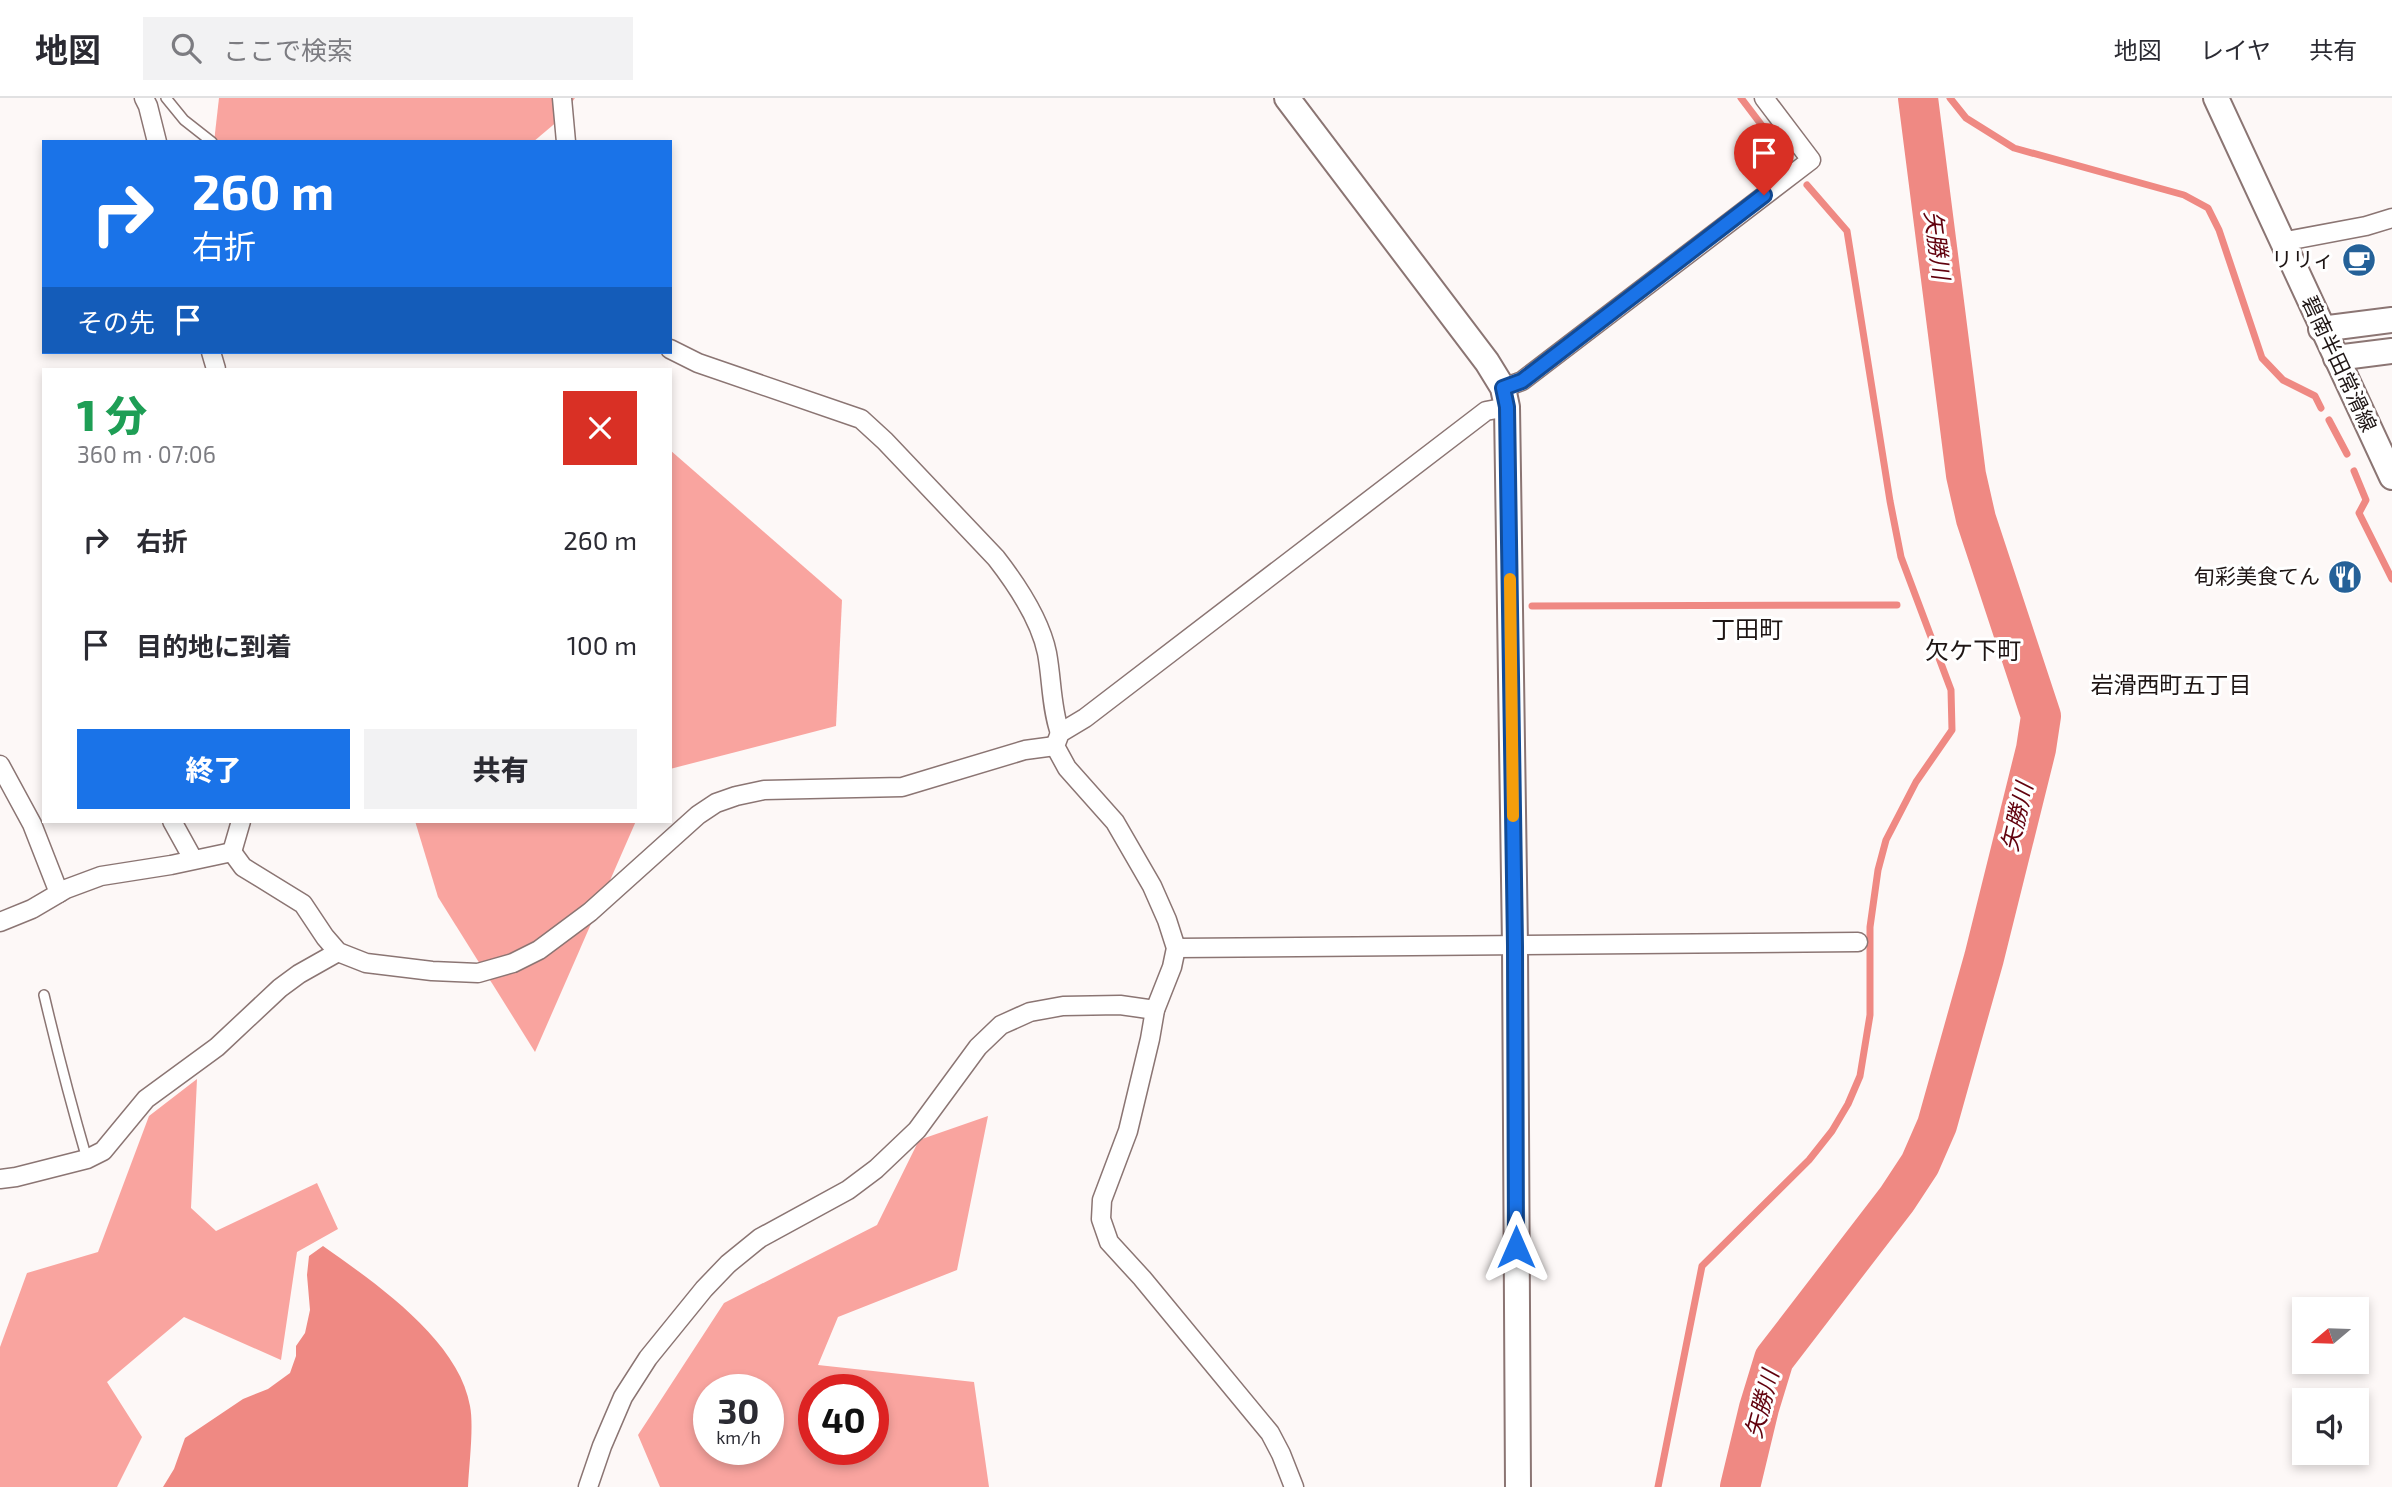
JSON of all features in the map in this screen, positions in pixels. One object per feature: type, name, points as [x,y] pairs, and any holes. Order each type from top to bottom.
[{"type":"street","points":[[144,98],[156,140]]},
{"type":"street","points":[[562,98],[566,140]]},
{"type":"street","points":[[1287,98],[1487,362],[1505,398],[1515,946],[1518,1487]]},
{"type":"street","points":[[232,852],[243,867],[260,880],[303,904],[338,953],[366,963],[478,973],[513,963],[539,950],[590,912],[698,815],[716,803],[764,790],[902,787],[1058,740],[1811,160],[1764,98]]},
{"type":"street","name":"碧南半田常滑線","points":[[2216,98],[2392,477]]},
{"type":"street","points":[[2281,242],[2366,226],[2392,218]]},
{"type":"street","points":[[2321,329],[2392,320]]},
{"type":"street","points":[[672,350],[698,363],[861,419],[996,558],[1032,615],[1046,650],[1058,740],[1067,768],[1115,822],[1152,886],[1176,948],[1172,967],[1155,1010],[1128,1131],[1102,1200],[1101,1219],[1109,1242],[1122,1259],[1142,1278],[1270,1433],[1294,1487]]},
{"type":"street","points":[[2336,359],[2392,351]]},
{"type":"street","points":[[0,765],[33,824],[59,894]]},
{"type":"street","points":[[173,823],[193,859]]},
{"type":"street","points":[[232,852],[239,823]]},
{"type":"street","points":[[0,922],[32,909],[66,889],[101,876],[232,852]]},
{"type":"street","points":[[1176,948],[1858,942]]},
{"type":"street","points":[[0,1179],[87,1159],[103,1151],[146,1099],[217,1047],[279,988],[338,953]]},
{"type":"street","points":[[588,1487],[623,1397],[648,1358],[704,1289],[728,1264],[760,1238],[848,1190],[876,1169],[917,1130],[978,1047],[1001,1025],[1030,1012],[1063,1006],[1120,1005],[1155,1010]]},
{"type":"lane","points":[[166,98],[184,120],[209,140]]},
{"type":"lane","points":[[44,995],[66,1075],[68,1096],[87,1159]]},
{"type":"shaded area","points":[[219,98],[575,98],[559,120],[535,140],[214,140]]},
{"type":"shaded area","points":[[672,452],[842,600],[836,726],[672,768]]},
{"type":"shaded area","points":[[416,823],[635,823],[535,1052],[438,897]]},
{"type":"shaded area","points":[[197,1079],[191,1208],[216,1231],[317,1183],[338,1229],[297,1252],[281,1360],[184,1317],[107,1382],[142,1437],[117,1487],[0,1487],[0,1347],[27,1273],[98,1252],[149,1116]]},
{"type":"shaded area","points":[[988,1116],[957,1270],[838,1317],[818,1365],[974,1382],[989,1487],[660,1487],[638,1435],[724,1303],[877,1225],[919,1140]]},
{"type":"shaded area","points":[[323,1246],[389,1295],[432,1336],[450,1358],[463,1382],[470,1406],[468,1487],[163,1487],[174,1469],[185,1438],[243,1399],[268,1389],[290,1373],[296,1356],[296,1346],[305,1333],[310,1310],[307,1275],[309,1256]]},
{"type":"waterway","points":[[1741,98],[1785,156]]},
{"type":"waterway","name":"矢勝川","points":[[1740,1487],[1774,1359],[1897,1199],[1920,1164],[1937,1125],[1984,958],[2036,749],[2041,716],[1976,519],[1966,475],[1918,98]]},
{"type":"waterway","points":[[1950,98],[1966,118],[2014,148],[2184,195],[2208,208],[2219,230],[2262,358],[2283,380],[2315,396],[2321,408]]},
{"type":"waterway","points":[[1658,1487],[1702,1266],[1809,1160],[1832,1131],[1860,1076],[1870,1015],[1870,927],[1878,870],[1886,840],[1916,782],[1952,730],[1951,690],[1901,557],[1847,231],[1807,185]]},
{"type":"waterway","points":[[2329,420],[2347,454]]},
{"type":"waterway","points":[[2354,471],[2366,500],[2359,513],[2392,579]]},
{"type":"waterway","points":[[1532,606],[1897,605]]},
{"type":"slow traffic","points":[[1510,579],[1513,816]]},
{"type":"place","name":"リリィ","points":[[2359,260]]},
{"type":"place","name":"旬彩美食てん","points":[[2345,577]]},
{"type":"district","name":"丁田町","points":[[1747,630]]},
{"type":"district","name":"欠ケ下町","points":[[1973,651]]},
{"type":"district","name":"岩滑西町五丁目","points":[[2171,685]]},
{"type":"route","points":[[1516,1247],[1515,946],[1507,407],[1503,388],[1522,381],[1764,195]]}]
